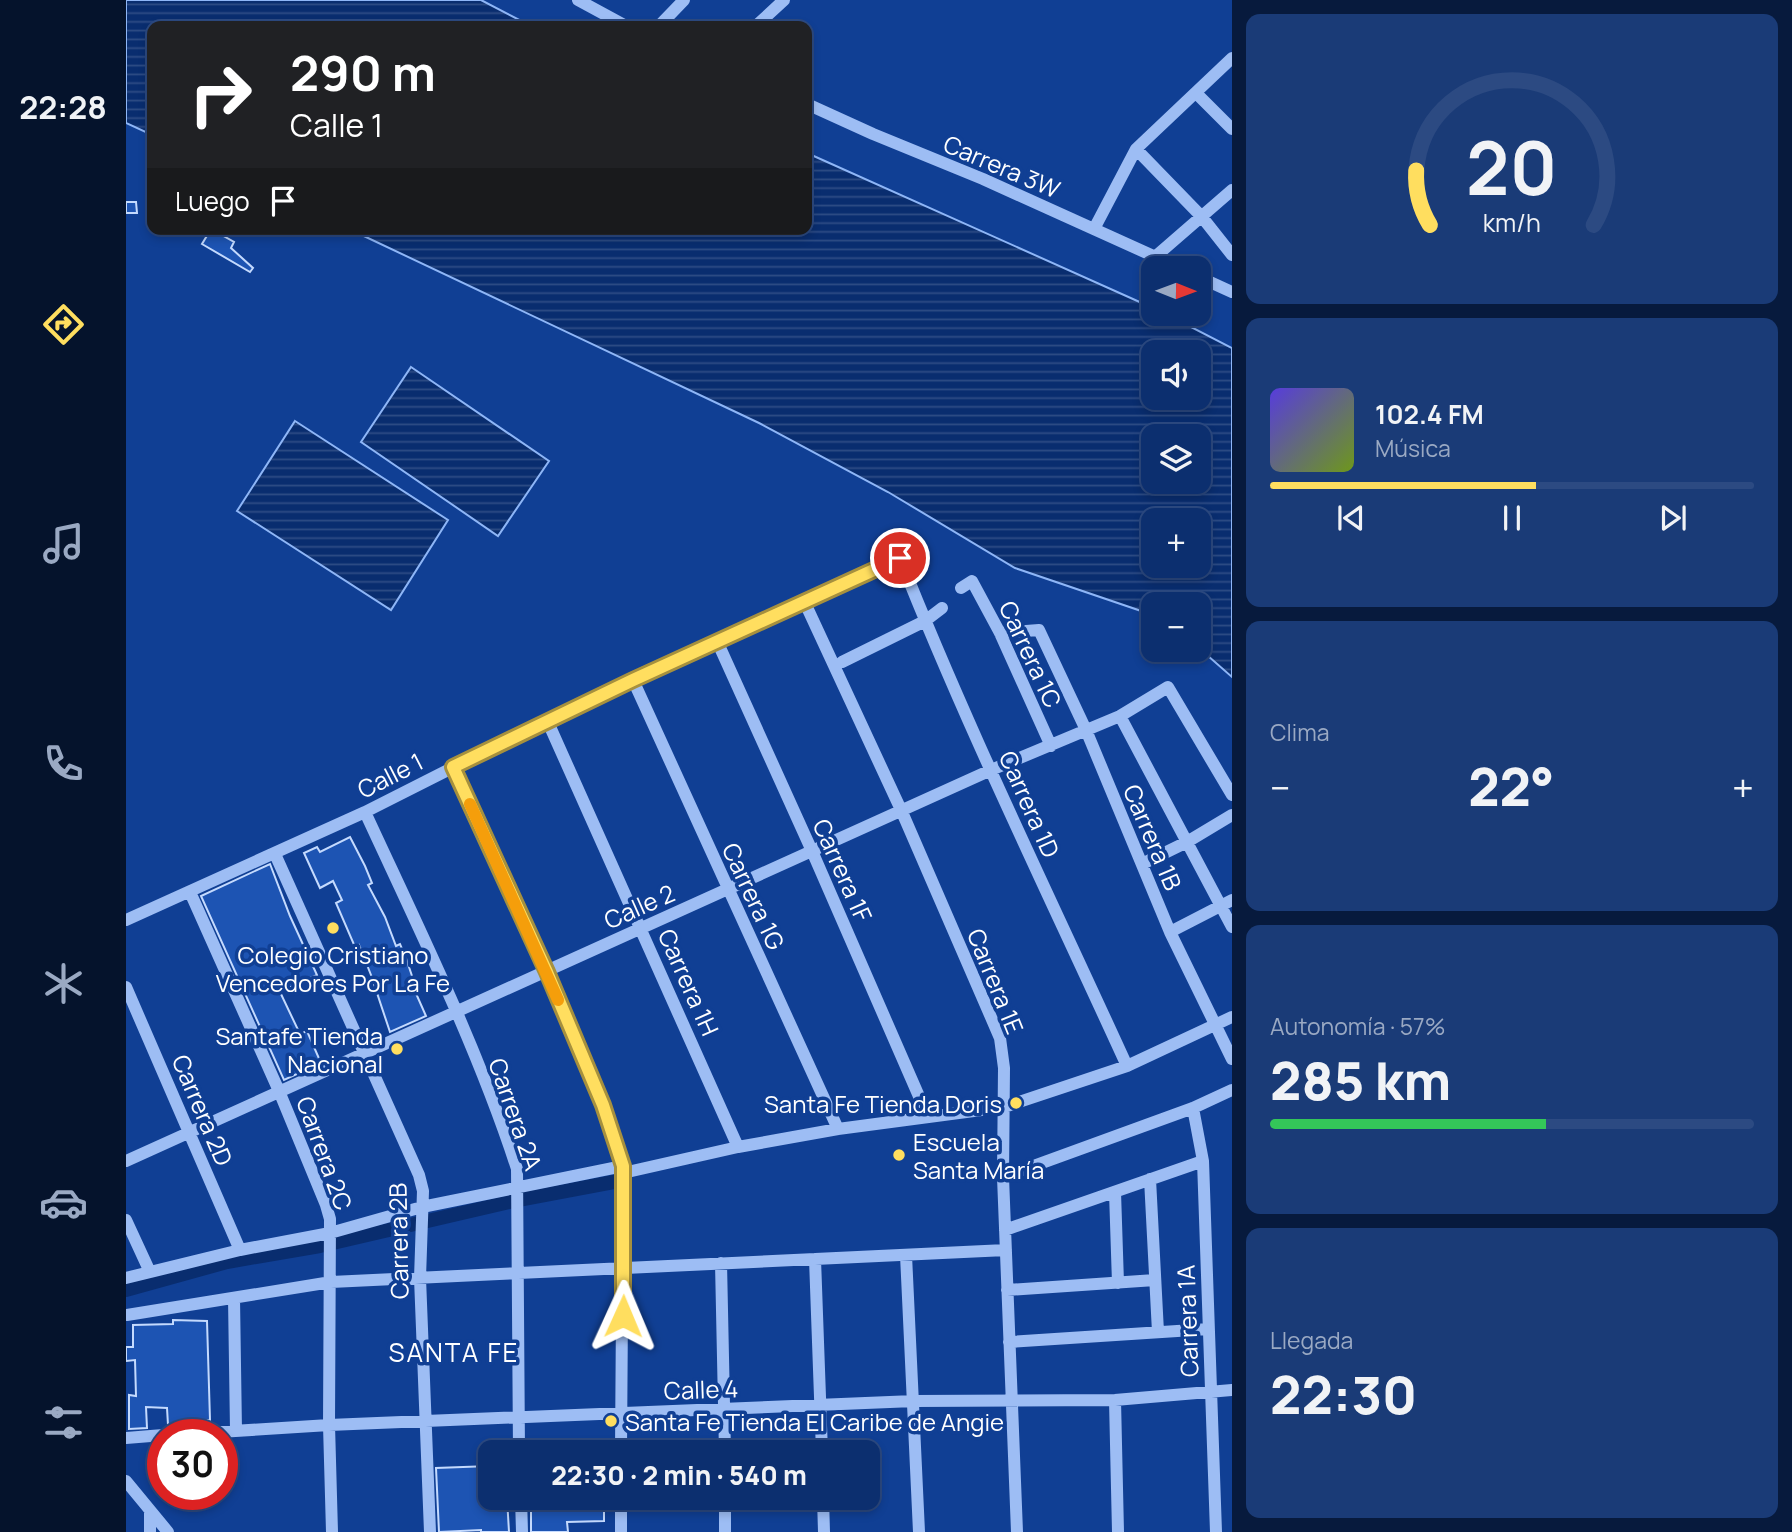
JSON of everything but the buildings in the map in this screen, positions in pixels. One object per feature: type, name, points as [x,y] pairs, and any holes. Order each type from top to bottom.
[{"type":"street","points":[[578,0],[617,21]]},
{"type":"street","points":[[664,21],[684,0]]},
{"type":"street","points":[[761,21],[784,0]]},
{"type":"street","points":[[1094,229],[1136,149],[1232,58]]},
{"type":"street","points":[[1196,93],[1232,130]]},
{"type":"street","name":"Carrera 3W","points":[[812,106],[1156,256]]},
{"type":"street","points":[[1136,149],[1202,217],[1232,255]]},
{"type":"street","points":[[1156,256],[1232,190]]},
{"type":"street","points":[[1211,282],[1232,292]]},
{"type":"street","name":"Calle 1","points":[[126,920],[365,812],[547,720],[900,558]]},
{"type":"street","name":"Carrera 1D","points":[[900,558],[925,621],[1127,1066]]},
{"type":"street","name":"Carrera 1C","points":[[966,584],[1000,633],[1051,746]]},
{"type":"street","name":"Carrera 1E","points":[[805,603],[902,812],[1000,1038],[1004,1068],[1003,1177],[1017,1532]]},
{"type":"street","points":[[842,662],[925,621],[942,608]]},
{"type":"street","name":"Carrera 1B","points":[[1000,633],[1039,630],[1086,730],[1171,932],[1232,1059]]},
{"type":"street","name":"Carrera 1F","points":[[717,641],[928,1117]]},
{"type":"street","name":"Carrera 1G","points":[[633,680],[838,1129]]},
{"type":"street","name":"Calle 2","points":[[126,1161],[992,770],[1119,716],[1168,687],[1232,795]]},
{"type":"street","points":[[1119,716],[1187,842],[1227,903],[1232,928]]},
{"type":"street","name":"Carrera 1H","points":[[547,720],[642,927],[738,1147]]},
{"type":"street","points":[[453,767],[547,972],[603,1105],[623,1174],[621,1440]]},
{"type":"street","name":"Carrera 2A","points":[[365,812],[456,1011],[517,1169],[519,1440]]},
{"type":"street","points":[[1142,864],[1187,842],[1232,815]]},
{"type":"street","name":"Carrera 2B","points":[[275,854],[419,1175],[423,1191],[420,1278],[429,1532]]},
{"type":"street","name":"Carrera 2C","points":[[190,892],[279,1091],[326,1205],[331,1282],[329,1425],[332,1532]]},
{"type":"street","points":[[1171,932],[1227,903]]},
{"type":"street","name":"Carrera 2D","points":[[126,987],[240,1250]]},
{"type":"street","points":[[126,1278],[240,1250],[330,1235],[423,1210],[519,1189],[623,1174],[738,1147],[838,1129],[1004,1107],[1127,1066],[1232,1017]]},
{"type":"street","points":[[1003,1177],[1193,1108],[1232,1090]]},
{"type":"street","name":"Carrera 1A","points":[[1193,1108],[1203,1161],[1216,1532]]},
{"type":"street","points":[[1005,1230],[1203,1161]]},
{"type":"street","points":[[1150,1179],[1158,1332]]},
{"type":"street","points":[[1115,1192],[1118,1283]]},
{"type":"street","points":[[126,1220],[150,1272]]},
{"type":"street","points":[[127,1315],[331,1282],[1006,1250]]},
{"type":"street","points":[[906,1255],[919,1532]]},
{"type":"street","points":[[815,1259],[822,1440]]},
{"type":"street","points":[[720,1263],[724,1440]]},
{"type":"street","points":[[1007,1290],[1155,1280]]},
{"type":"street","points":[[234,1298],[236,1419]]},
{"type":"street","points":[[1009,1342],[1208,1329]]},
{"type":"street","name":"Calle 4","points":[[238,1431],[914,1401],[1115,1400],[1232,1391]]},
{"type":"street","points":[[1115,1400],[1118,1532]]},
{"type":"street","points":[[126,1438],[147,1437]]},
{"type":"street","points":[[126,1481],[168,1532]]},
{"type":"street","points":[[521,1510],[522,1532]]},
{"type":"street","points":[[621,1510],[621,1532]]},
{"type":"street","points":[[724,1510],[724,1532]]},
{"type":"street","points":[[823,1510],[824,1532]]},
{"type":"street","points":[[150,1511],[150,1532]]},
{"type":"water","points":[[126,0],[481,0],[521,21],[147,21],[147,133],[126,123]]},
{"type":"water","points":[[812,155],[1141,303],[1141,326],[1189,326],[1232,348],[1232,677],[1211,659],[1211,592],[1141,592],[1141,611],[1015,568],[888,492],[759,423],[362,235],[812,235]]},
{"type":"water","points":[[411,367],[549,461],[498,536],[361,442]]},
{"type":"water","points":[[295,421],[448,520],[391,610],[237,511]]},
{"type":"waterway","points":[[126,1290],[227,1262],[320,1246],[518,1200],[619,1181]]},
{"type":"slow traffic","points":[[470,804],[558,1000]]},
{"type":"place","name":"Colegio Cristiano Vencedores Por La Fe","points":[[333,928]]},
{"type":"place","name":"Santafe Tienda Nacional","points":[[397,1049]]},
{"type":"place","name":"Santa Fe Tienda Doris","points":[[1016,1103]]},
{"type":"place","name":"Escuela Santa María","points":[[899,1155]]},
{"type":"place","name":"Santa Fe Tienda El Caribe de Angie","points":[[611,1421]]},
{"type":"district","name":"SANTA FE","points":[[454,1352]]},
{"type":"route","points":[[623,1316],[623,1166],[603,1105],[547,972],[453,767],[547,720],[900,558]]}]
